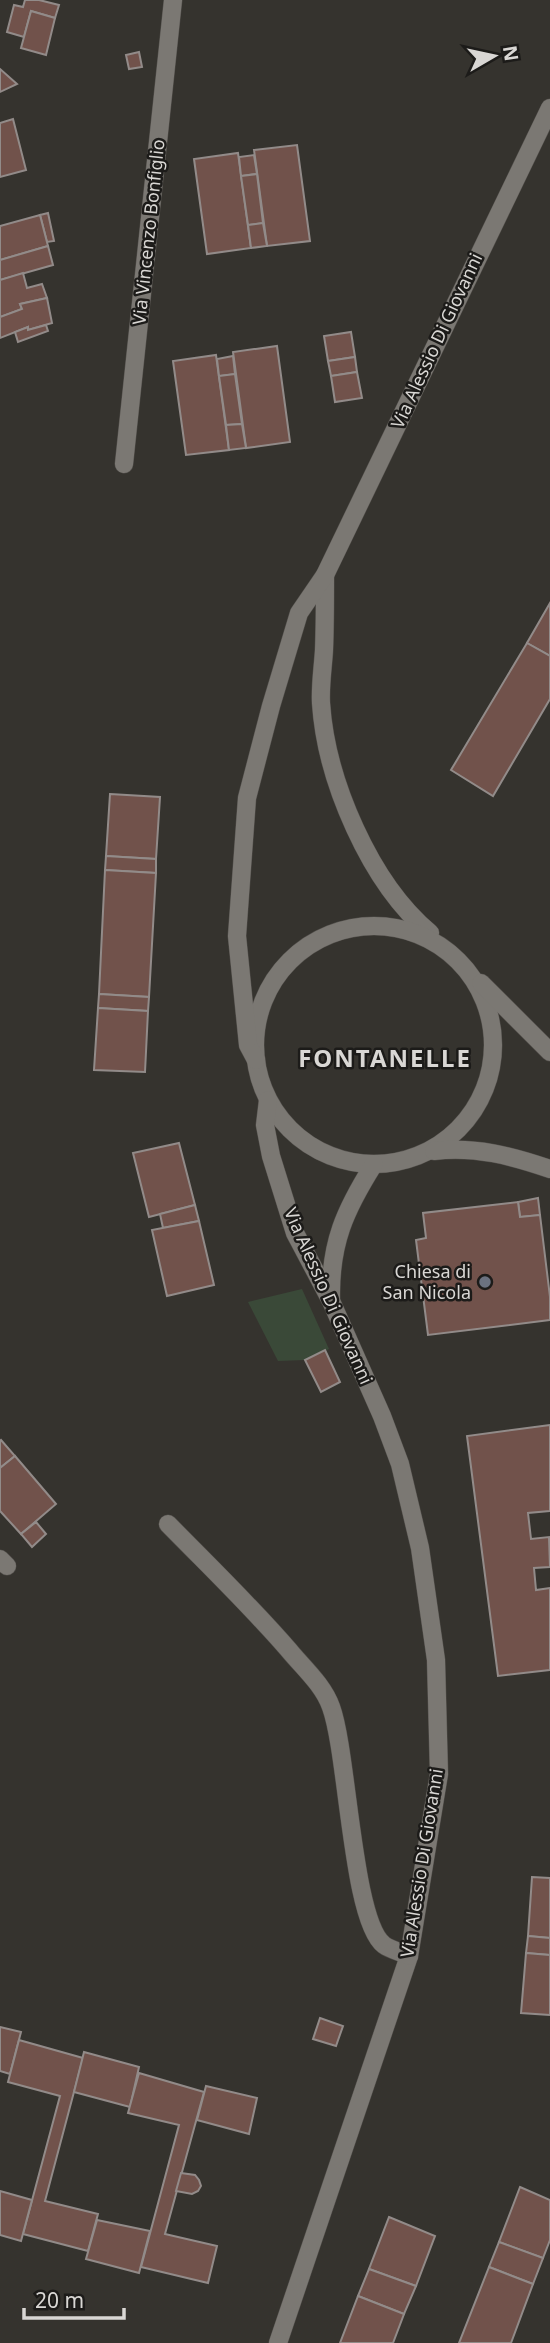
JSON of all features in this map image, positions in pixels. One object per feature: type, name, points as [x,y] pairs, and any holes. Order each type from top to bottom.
[{"type":"street","name":"Via Vincenzo Bonfiglio","points":[[124,464],[173,0]]},
{"type":"street","name":"Via Alessio Di Giovanni","points":[[256,1060],[248,1045],[237,936],[247,798],[299,613],[325,575],[550,108]]},
{"type":"street","name":"Via Alessio Di Giovanni","points":[[325,575],[321,701],[328,754],[350,819],[384,880],[413,919],[452,952],[470,972],[489,1009],[494,1050],[490,1079],[477,1107],[450,1138],[430,1151],[391,1164],[365,1165],[325,1154],[306,1143],[285,1125],[268,1100],[260,1081],[256,1060],[256,1029],[268,989],[282,968],[314,941],[342,929],[383,925],[415,932],[452,952]]},
{"type":"street","points":[[470,972],[550,1052]]},
{"type":"street","name":"Via Alessio Di Giovanni","points":[[268,1100],[265,1125],[271,1156],[295,1233],[331,1301],[382,1416],[400,1464],[420,1548],[436,1660],[439,1774],[409,1956],[278,2343]]},
{"type":"street","points":[[430,1151],[458,1148],[513,1156],[550,1169]]},
{"type":"street","points":[[331,1301],[333,1250],[340,1226],[374,1164]]},
{"type":"street","points":[[168,1524],[261,1618],[317,1682],[331,1705],[342,1747],[348,1809],[367,1916],[383,1944],[409,1956]]},
{"type":"green space","points":[[302,1289],[329,1349],[305,1360],[278,1361],[248,1302]]},
{"type":"building","points":[[25,0],[59,5],[55,18],[31,11],[24,37],[7,32],[14,5],[23,7]]},
{"type":"building","points":[[31,11],[55,18],[46,55],[21,48]]},
{"type":"building","points":[[139,52],[142,67],[129,69],[126,55]]},
{"type":"building","points":[[0,69],[17,84],[0,92]]},
{"type":"building","points":[[13,119],[26,170],[0,177],[0,123]]},
{"type":"building","points":[[297,145],[310,241],[267,246],[254,150]]},
{"type":"building","points":[[238,153],[251,248],[207,254],[194,159]]},
{"type":"building","points":[[254,155],[257,174],[241,176],[239,157]]},
{"type":"building","points":[[257,174],[263,223],[248,225],[241,176]]},
{"type":"building","points":[[48,213],[54,241],[47,242],[40,215]]},
{"type":"building","points":[[40,215],[48,246],[0,260],[0,226]]},
{"type":"building","points":[[263,223],[267,246],[251,248],[248,225]]},
{"type":"building","points":[[48,246],[53,265],[0,280],[0,260]]},
{"type":"building","points":[[23,273],[27,288],[42,284],[47,298],[20,304],[22,309],[0,317],[0,280]]},
{"type":"building","points":[[47,298],[52,323],[28,330],[28,327],[0,338],[0,317],[22,309],[20,304]]},
{"type":"building","points":[[46,325],[48,331],[18,342],[15,332]]},
{"type":"building","points":[[351,332],[355,357],[328,361],[324,336]]},
{"type":"building","points":[[277,346],[290,442],[246,448],[233,352]]},
{"type":"building","points":[[216,355],[229,450],[186,455],[173,361]]},
{"type":"building","points":[[233,356],[235,374],[219,376],[217,359]]},
{"type":"building","points":[[355,357],[357,372],[331,376],[328,361]]},
{"type":"building","points":[[357,372],[362,398],[335,402],[331,376]]},
{"type":"building","points":[[235,374],[242,424],[226,425],[219,376]]},
{"type":"building","points":[[242,424],[246,448],[229,450],[226,425]]},
{"type":"building","points":[[550,603],[550,656],[527,643]]},
{"type":"building","points":[[527,643],[550,656],[550,699],[493,796],[451,770]]},
{"type":"building","points":[[110,794],[160,797],[156,859],[106,856]]},
{"type":"building","points":[[106,856],[156,859],[156,873],[105,870]]},
{"type":"building","points":[[105,870],[156,873],[149,997],[99,994]]},
{"type":"building","points":[[99,994],[149,997],[148,1011],[98,1008]]},
{"type":"building","points":[[98,1008],[148,1011],[145,1072],[94,1070]]},
{"type":"building","points":[[179,1143],[195,1205],[149,1217],[133,1153]]},
{"type":"building","points":[[538,1198],[540,1215],[520,1217],[518,1202]]},
{"type":"building","name":"Chiesa di San Nicola","points":[[518,1202],[520,1217],[540,1215],[550,1297],[550,1320],[428,1335],[416,1240],[426,1238],[423,1213]]},
{"type":"building","points":[[195,1205],[199,1221],[163,1228],[160,1214]]},
{"type":"building","points":[[199,1221],[214,1285],[167,1296],[152,1230]]},
{"type":"building","points":[[325,1350],[340,1382],[321,1392],[305,1360]]},
{"type":"building","points":[[550,1425],[550,1511],[528,1513],[531,1539],[549,1537],[550,1567],[534,1568],[536,1590],[550,1588],[550,1670],[498,1676],[467,1436]]},
{"type":"building","points":[[0,1441],[15,1456],[0,1468]]},
{"type":"building","points":[[15,1456],[56,1504],[21,1534],[0,1511],[0,1468]]},
{"type":"building","points":[[36,1522],[46,1534],[32,1547],[21,1534]]},
{"type":"building","points":[[532,1877],[550,1878],[550,1938],[528,1936]]},
{"type":"building","points":[[528,1936],[550,1938],[550,1955],[526,1953]]},
{"type":"building","points":[[526,1953],[550,1955],[550,2015],[521,2013]]},
{"type":"building","points":[[320,2018],[343,2026],[336,2046],[313,2039]]},
{"type":"building","points":[[0,2027],[21,2032],[10,2074],[0,2071]]},
{"type":"building","points":[[19,2040],[83,2058],[45,2201],[98,2214],[88,2251],[23,2234],[60,2096],[8,2082]]},
{"type":"building","points":[[84,2052],[139,2067],[130,2107],[74,2092]]},
{"type":"building","points":[[139,2073],[204,2092],[165,2234],[217,2246],[208,2283],[141,2267],[179,2125],[128,2113]]},
{"type":"building","points":[[206,2086],[257,2098],[249,2134],[197,2120]]},
{"type":"building","points":[[181,2173],[195,2175],[201,2186],[198,2191],[192,2194],[176,2191]]},
{"type":"building","points":[[520,2187],[550,2200],[550,2240],[543,2258],[499,2242]]},
{"type":"building","points":[[0,2191],[32,2200],[21,2241],[0,2235]]},
{"type":"building","points":[[389,2217],[435,2236],[416,2286],[369,2269]]},
{"type":"building","points":[[97,2220],[150,2231],[139,2273],[86,2259]]},
{"type":"building","points":[[499,2242],[543,2258],[533,2284],[489,2267]]},
{"type":"building","points":[[489,2267],[533,2284],[511,2343],[459,2343]]},
{"type":"building","points":[[369,2269],[416,2286],[404,2314],[358,2296]]},
{"type":"building","points":[[358,2296],[404,2314],[393,2343],[340,2343]]},
{"type":"place","name":"Chiesa di San Nicola","points":[[485,1282]]},
{"type":"district","name":"FONTANELLE","points":[[385,1059]]}]
